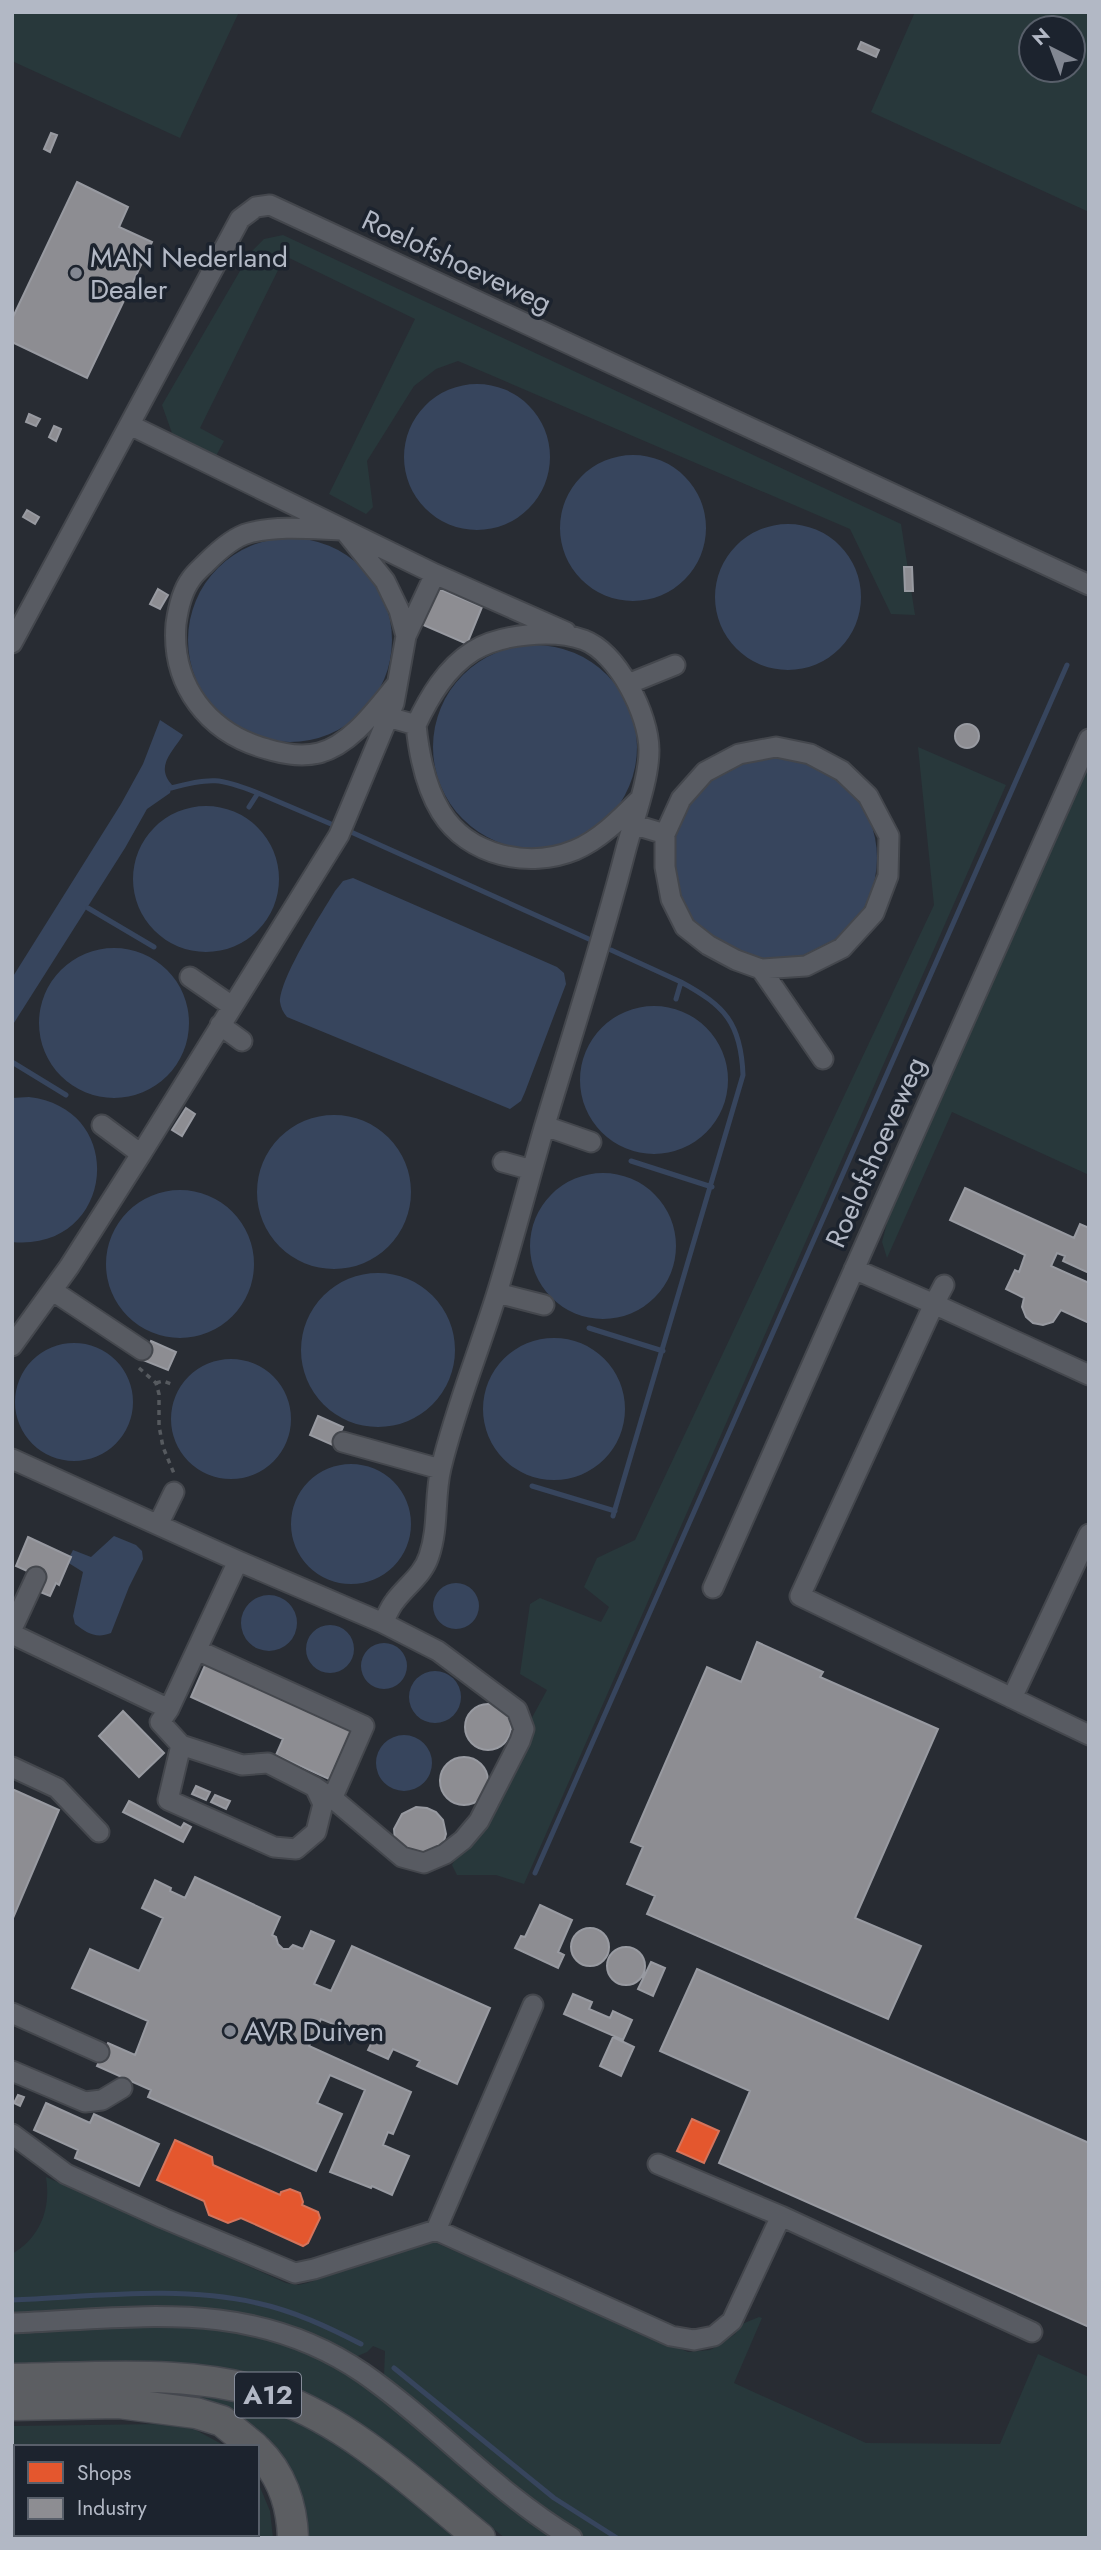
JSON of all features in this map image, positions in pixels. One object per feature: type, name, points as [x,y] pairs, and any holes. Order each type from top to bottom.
[{"type":"highway","name":"A12","points":[[12,2379],[183,2379],[220,2383],[275,2397],[340,2429],[480,2538]]},
{"type":"highway","name":"A12","points":[[12,2405],[119,2403],[196,2413],[222,2421],[252,2445]]},
{"type":"highway","name":"A12","points":[[259,2452],[279,2479],[286,2497],[293,2538]]},
{"type":"street","name":"Roelofshoeveweg","points":[[12,643],[240,219],[256,207],[270,205],[1089,585]]},
{"type":"street","points":[[130,425],[435,574],[585,640],[612,660],[628,684],[643,718],[649,749],[604,935],[497,1293],[440,1469],[435,1532],[429,1557],[418,1577],[394,1602],[383,1623]]},
{"type":"street","points":[[397,684],[354,734],[320,753],[287,755],[248,744],[221,729],[197,704],[181,673],[175,641],[177,610],[190,580],[217,552],[247,533],[291,528],[344,530],[385,580],[399,610],[406,636]]},
{"type":"street","points":[[12,1346],[53,1291],[141,1154],[342,828],[394,703],[406,636],[435,574]]},
{"type":"street","points":[[585,640],[552,635],[507,637],[473,651],[446,674],[427,702],[416,725],[423,767],[441,814],[469,841],[508,858],[541,860],[576,850],[612,827],[638,801]]},
{"type":"street","points":[[628,684],[675,666]]},
{"type":"street","points":[[388,717],[416,725]]},
{"type":"street","name":"Roelofshoeveweg","points":[[713,1588],[1089,739]]},
{"type":"street","points":[[776,747],[810,754],[842,771],[868,796],[889,836],[888,876],[874,913],[842,948],[806,966],[761,969],[708,946],[685,927],[671,899],[665,867],[664,834],[681,800],[705,772],[739,754],[776,747]]},
{"type":"street","points":[[632,824],[664,834]]},
{"type":"street","points":[[761,969],[823,1059]]},
{"type":"street","points":[[190,977],[232,1006]]},
{"type":"street","points":[[220,1026],[242,1041]]},
{"type":"street","points":[[102,1125],[141,1154]]},
{"type":"street","points":[[545,1126],[591,1142]]},
{"type":"street","points":[[503,1161],[532,1170]]},
{"type":"street","points":[[854,1269],[1089,1375]]},
{"type":"street","points":[[944,1285],[800,1596],[1089,1735]]},
{"type":"street","points":[[53,1291],[142,1350]]},
{"type":"street","points":[[497,1293],[544,1306]]},
{"type":"street","points":[[343,1442],[440,1469]]},
{"type":"street","points":[[12,1459],[383,1623],[438,1651],[517,1710],[524,1729],[479,1821],[463,1840],[445,1854],[424,1863],[401,1857],[315,1787],[268,1763],[242,1765],[181,1745],[160,1722],[169,1709],[238,1561]]},
{"type":"street","points":[[158,1525],[173,1492]]},
{"type":"street","points":[[1012,1698],[1089,1534]]},
{"type":"street","points":[[36,1577],[12,1631],[169,1709]]},
{"type":"street","points":[[197,1650],[364,1726],[332,1799]]},
{"type":"street","points":[[181,1745],[168,1800],[274,1847],[296,1849],[316,1832],[323,1804],[315,1787]]},
{"type":"street","points":[[12,1767],[57,1788],[99,1832]]},
{"type":"street","points":[[436,2230],[533,2005]]},
{"type":"street","points":[[12,2013],[99,2052]]},
{"type":"street","points":[[12,2071],[85,2102],[102,2100],[122,2088]]},
{"type":"street","points":[[12,2134],[66,2174],[175,2224],[295,2273],[436,2230],[671,2336],[694,2340],[714,2336],[732,2321],[781,2216]]},
{"type":"street","points":[[658,2165],[781,2216],[1032,2332]]},
{"type":"street","points":[[12,2323],[205,2318],[242,2322],[299,2338],[362,2373],[515,2500],[572,2538]]},
{"type":"path","points":[[121,1336],[137,1366],[156,1383],[163,1447],[174,1470],[176,1485],[173,1492]]},
{"type":"path","points":[[156,1383],[163,1381],[174,1385]]},
{"type":"shaded area","points":[[12,12],[239,12],[180,138],[12,61]]},
{"type":"shaded area","points":[[915,12],[1089,12],[1089,212],[871,112]]},
{"type":"shaded area","points":[[283,235],[901,524],[915,615],[891,614],[850,529],[458,361],[436,369],[414,386],[367,461],[373,507],[366,514],[329,494],[415,319],[285,256],[200,428],[224,441],[216,456],[172,433],[162,405],[251,252],[264,239]]},
{"type":"shaded area","points":[[918,747],[1006,785],[524,1884],[496,1875],[457,1875],[452,1865],[547,1690],[520,1674],[530,1604],[540,1598],[601,1622],[609,1607],[584,1587],[597,1558],[635,1540],[934,905]]},
{"type":"shaded area","points":[[1089,765],[1089,1175],[952,1112],[887,1258],[882,1242],[888,1219]]},
{"type":"shaded area","points":[[46,2177],[286,2283],[307,2283],[434,2242],[688,2352],[710,2350],[735,2334],[742,2324],[759,2317],[762,2318],[734,2383],[866,2443],[1000,2444],[1038,2354],[1089,2377],[1089,2538],[580,2538],[387,2385],[384,2376],[385,2351],[373,2346],[353,2358],[291,2330],[12,2318],[12,2254],[30,2239],[42,2221],[47,2200]]},
{"type":"shaded area","points":[[104,2323],[248,2327],[336,2363],[563,2538],[505,2538],[377,2437],[304,2393],[263,2378],[217,2368],[12,2365],[12,2327]]},
{"type":"shaded area","points":[[143,2385],[210,2390],[326,2430],[466,2538],[308,2538],[299,2492],[278,2453],[264,2437],[227,2411],[189,2398],[141,2393]]},
{"type":"shaded area","points":[[164,2424],[194,2429],[223,2445],[14,2445],[14,2536],[259,2536],[259,2485],[270,2511],[273,2538],[12,2538],[12,2426]]},
{"type":"water","points":[[477,384],[505,389],[529,405],[545,429],[550,457],[545,485],[529,509],[505,525],[477,530],[449,525],[425,509],[409,485],[404,457],[409,429],[425,405],[449,389]]},
{"type":"water","points":[[633,455],[661,460],[685,476],[701,500],[706,528],[701,556],[685,580],[661,596],[633,601],[605,596],[581,580],[565,556],[560,528],[565,500],[581,476],[605,460]]},
{"type":"water","points":[[788,524],[816,529],[840,545],[856,569],[861,597],[856,625],[840,649],[816,665],[788,670],[760,665],[736,649],[720,625],[715,597],[720,569],[736,545],[760,529]]},
{"type":"water","points":[[290,538],[329,546],[347,555],[362,568],[375,583],[384,601],[392,640],[384,679],[375,697],[362,712],[347,725],[329,734],[290,742],[251,734],[233,725],[218,712],[205,697],[196,679],[188,640],[196,601],[205,583],[218,568],[233,555],[251,546]]},
{"type":"water","points":[[535,645],[574,653],[592,662],[607,675],[620,690],[629,708],[637,747],[629,786],[620,804],[607,819],[592,832],[574,841],[535,849],[496,841],[478,832],[463,819],[450,804],[441,786],[433,747],[441,708],[450,690],[463,675],[478,662],[496,653]]},
{"type":"water","points":[[160,720],[183,735],[165,766],[167,778],[172,785],[170,793],[147,809],[12,1026],[12,978],[121,804],[143,764]]},
{"type":"water","points":[[775,756],[814,764],[847,786],[869,819],[877,858],[869,897],[847,930],[814,952],[775,960],[736,952],[703,930],[681,897],[673,858],[681,819],[703,786],[736,764]]},
{"type":"water","points":[[206,806],[234,811],[258,827],[274,851],[279,879],[274,907],[258,931],[234,947],[206,952],[178,947],[154,931],[138,907],[133,879],[138,851],[154,827],[178,811]]},
{"type":"water","points":[[353,878],[557,967],[564,973],[566,984],[525,1092],[521,1101],[510,1109],[287,1017],[284,1013],[280,1002],[282,991],[294,962],[335,891],[343,881]]},
{"type":"water","points":[[114,948],[143,953],[167,970],[184,994],[189,1023],[184,1052],[167,1076],[143,1093],[114,1098],[85,1093],[61,1076],[44,1052],[39,1023],[44,994],[61,970],[85,953]]},
{"type":"water","points":[[654,1006],[682,1012],[706,1028],[722,1052],[728,1080],[722,1108],[706,1132],[682,1148],[654,1154],[626,1148],[602,1132],[586,1108],[580,1080],[586,1052],[602,1028],[626,1012]]},
{"type":"water","points":[[29,1097],[61,1107],[83,1126],[95,1151],[97,1178],[89,1204],[72,1225],[46,1239],[12,1242],[12,1098]]},
{"type":"water","points":[[334,1115],[363,1121],[388,1138],[405,1163],[411,1192],[405,1221],[388,1246],[363,1263],[334,1269],[305,1263],[280,1246],[263,1221],[257,1192],[263,1163],[280,1138],[305,1121]]},
{"type":"water","points":[[603,1173],[631,1178],[655,1194],[671,1218],[676,1246],[671,1274],[655,1298],[631,1314],[603,1319],[575,1314],[551,1298],[535,1274],[530,1246],[535,1218],[551,1194],[575,1178]]},
{"type":"water","points":[[180,1190],[208,1196],[232,1212],[248,1236],[254,1264],[248,1292],[232,1316],[208,1332],[180,1338],[152,1332],[128,1316],[112,1292],[106,1264],[112,1236],[128,1212],[152,1196]]},
{"type":"water","points":[[378,1273],[407,1279],[432,1296],[449,1321],[455,1350],[449,1379],[432,1404],[407,1421],[378,1427],[349,1421],[324,1404],[307,1379],[301,1350],[307,1321],[324,1296],[349,1279]]},
{"type":"water","points":[[554,1338],[581,1343],[604,1359],[620,1382],[625,1409],[620,1436],[604,1459],[581,1475],[554,1480],[527,1475],[504,1459],[488,1436],[483,1409],[488,1382],[504,1359],[527,1343]]},
{"type":"water","points":[[74,1343],[85,1344],[107,1353],[123,1369],[132,1391],[132,1413],[123,1435],[107,1451],[85,1460],[74,1461],[63,1460],[41,1451],[25,1435],[16,1413],[15,1402],[16,1391],[25,1369],[41,1353],[63,1344]]},
{"type":"water","points":[[231,1359],[254,1364],[273,1377],[286,1396],[291,1419],[286,1442],[273,1461],[254,1474],[231,1479],[208,1474],[189,1461],[176,1442],[171,1419],[176,1396],[189,1377],[208,1364]]},
{"type":"water","points":[[351,1464],[374,1468],[394,1481],[407,1501],[411,1524],[407,1547],[394,1567],[374,1580],[351,1584],[328,1580],[308,1567],[295,1547],[291,1524],[295,1501],[308,1481],[328,1468]]},
{"type":"water","points":[[114,1536],[136,1545],[142,1551],[143,1559],[111,1633],[96,1635],[75,1624],[73,1616],[83,1572],[67,1562],[73,1550],[91,1557]]},
{"type":"water","points":[[456,1583],[473,1589],[479,1606],[473,1623],[456,1629],[439,1623],[433,1606],[439,1589]]},
{"type":"water","points":[[269,1595],[280,1597],[289,1603],[295,1612],[295,1634],[289,1643],[280,1649],[269,1651],[258,1649],[249,1643],[243,1634],[241,1623],[243,1612],[249,1603],[258,1597]]},
{"type":"water","points":[[330,1625],[347,1632],[354,1649],[347,1666],[330,1673],[313,1666],[306,1649],[313,1632]]},
{"type":"water","points":[[384,1643],[400,1650],[407,1666],[400,1682],[384,1689],[368,1682],[361,1666],[368,1650]]},
{"type":"water","points":[[435,1671],[454,1678],[461,1697],[454,1716],[435,1723],[416,1716],[409,1697],[416,1678]]},
{"type":"water","points":[[404,1735],[415,1737],[424,1743],[430,1752],[430,1774],[424,1783],[415,1789],[404,1791],[393,1789],[384,1783],[378,1774],[376,1763],[378,1752],[384,1743],[393,1737]]},
{"type":"water","points":[[12,2473],[14,2536],[219,2538],[12,2538]]},
{"type":"building: Shops","points":[[692,2119],[719,2131],[704,2163],[677,2151]]},
{"type":"building: Shops","points":[[175,2140],[212,2157],[213,2165],[280,2195],[290,2189],[300,2193],[302,2205],[318,2212],[320,2218],[308,2243],[303,2246],[241,2218],[228,2223],[209,2215],[204,2201],[157,2180]]},
{"type":"building: Industry","points":[[861,42],[879,50],[876,57],[858,49]]},
{"type":"building: Industry","points":[[51,133],[57,135],[50,152],[44,149]]},
{"type":"building: Industry","points":[[77,182],[128,207],[119,227],[152,242],[87,378],[12,342],[12,319]]},
{"type":"building: Industry","points":[[29,414],[40,419],[36,426],[26,422]]},
{"type":"building: Industry","points":[[54,426],[61,429],[56,441],[49,437]]},
{"type":"building: Industry","points":[[27,510],[39,517],[35,524],[23,517]]},
{"type":"building: Industry","points":[[904,567],[912,567],[913,591],[905,591]]},
{"type":"building: Industry","points":[[437,588],[482,607],[467,644],[421,624]]},
{"type":"building: Industry","points":[[158,589],[168,595],[160,609],[150,604]]},
{"type":"building: Industry","points":[[967,724],[975,728],[979,736],[975,744],[967,748],[959,744],[955,736],[959,728]]},
{"type":"building: Industry","points":[[186,1108],[195,1114],[182,1136],[172,1130]]},
{"type":"building: Industry","points":[[965,1188],[1074,1238],[1080,1224],[1089,1228],[1089,1273],[1063,1261],[1065,1256],[1057,1253],[1051,1266],[1089,1283],[1089,1323],[1061,1310],[1053,1322],[1043,1325],[1033,1323],[1026,1317],[1022,1307],[1024,1298],[1006,1289],[1015,1270],[1019,1272],[1025,1255],[950,1220]]},
{"type":"building: Industry","points":[[151,1341],[176,1352],[168,1370],[143,1360]]},
{"type":"building: Industry","points":[[318,1416],[343,1427],[335,1446],[310,1435]]},
{"type":"building: Industry","points":[[28,1537],[71,1557],[59,1585],[56,1583],[50,1596],[40,1592],[45,1579],[16,1566]]},
{"type":"building: Industry","points":[[757,1642],[823,1672],[820,1677],[938,1729],[855,1918],[921,1946],[888,2019],[647,1914],[655,1896],[627,1884],[643,1847],[631,1842],[707,1667],[741,1682]]},
{"type":"building: Industry","points":[[206,1663],[352,1728],[329,1779],[276,1755],[283,1739],[191,1697]]},
{"type":"building: Industry","points":[[488,1704],[504,1711],[511,1727],[504,1743],[488,1750],[472,1743],[465,1727],[472,1711]]},
{"type":"building: Industry","points":[[123,1711],[164,1753],[139,1777],[99,1736]]},
{"type":"building: Industry","points":[[464,1757],[481,1764],[488,1781],[481,1798],[464,1805],[447,1798],[440,1781],[447,1764]]},
{"type":"building: Industry","points":[[196,1786],[210,1792],[206,1800],[192,1794]]},
{"type":"building: Industry","points":[[12,1789],[59,1810],[13,1918],[12,1917]]},
{"type":"building: Industry","points":[[215,1795],[230,1801],[226,1809],[211,1802]]},
{"type":"building: Industry","points":[[129,1801],[181,1828],[184,1823],[191,1827],[183,1842],[123,1812]]},
{"type":"building: Industry","points":[[416,1807],[436,1812],[443,1820],[446,1834],[442,1848],[409,1857],[395,1842],[394,1829],[402,1814]]},
{"type":"building: Industry","name":"AVR Duiven","points":[[195,1877],[280,1917],[272,1935],[283,1949],[289,1949],[293,1945],[303,1949],[311,1931],[334,1941],[314,1984],[331,1991],[352,1946],[490,2008],[457,2084],[417,2066],[420,2061],[393,2049],[388,2059],[368,2050],[373,2040],[321,2019],[309,2046],[411,2092],[393,2134],[388,2132],[383,2145],[409,2156],[392,2195],[330,2172],[365,2090],[330,2075],[317,2103],[342,2114],[316,2171],[148,2097],[151,2090],[97,2066],[108,2043],[135,2055],[148,2021],[72,1988],[90,1949],[139,1971],[163,1918],[142,1908],[155,1880],[185,1898]]},
{"type":"building: Industry","points":[[540,1905],[572,1920],[558,1952],[564,1955],[558,1968],[515,1948],[521,1936],[525,1937]]},
{"type":"building: Industry","points":[[590,1928],[603,1934],[609,1947],[603,1960],[590,1966],[577,1960],[571,1947],[577,1934]]},
{"type":"building: Industry","points":[[626,1947],[639,1953],[645,1966],[639,1979],[626,1985],[613,1979],[607,1966],[613,1953]]},
{"type":"building: Industry","points":[[651,1962],[665,1968],[653,1996],[638,1989]]},
{"type":"building: Industry","points":[[697,1969],[1089,2143],[1089,2327],[719,2163],[750,2091],[660,2051]]},
{"type":"building: Industry","points":[[573,1994],[592,2002],[589,2009],[610,2018],[613,2011],[632,2020],[623,2040],[564,2014]]},
{"type":"building: Industry","points":[[613,2037],[634,2047],[621,2076],[600,2066]]},
{"type":"building: Industry","points":[[18,2095],[24,2097],[20,2106],[14,2103]]},
{"type":"building: Industry","points":[[46,2103],[90,2123],[94,2114],[159,2144],[139,2186],[75,2158],[78,2150],[34,2130]]},
{"type":"waterway","points":[[535,1873],[1067,665]]},
{"type":"waterway","points":[[171,788],[215,781],[234,784],[258,793]]},
{"type":"waterway","points":[[249,807],[258,793],[331,824]]},
{"type":"waterway","points":[[351,832],[591,940]]},
{"type":"waterway","points":[[88,908],[154,947]]},
{"type":"waterway","points":[[611,950],[681,982]]},
{"type":"waterway","points":[[613,1516],[743,1075],[739,1042],[728,1018],[709,999],[681,982],[676,999]]},
{"type":"waterway","points":[[12,1062],[66,1095]]},
{"type":"waterway","points":[[631,1161],[712,1187]]},
{"type":"waterway","points":[[589,1328],[663,1351]]},
{"type":"waterway","points":[[532,1486],[615,1511]]},
{"type":"waterway","points":[[12,2300],[166,2293],[227,2298],[284,2310],[361,2344]]},
{"type":"waterway","points":[[394,2368],[554,2498],[617,2538]]},
{"type":"place","name":"MAN Nederland Dealer","points":[[76,273]]},
{"type":"place","name":"AVR Duiven","points":[[230,2031]]}]
